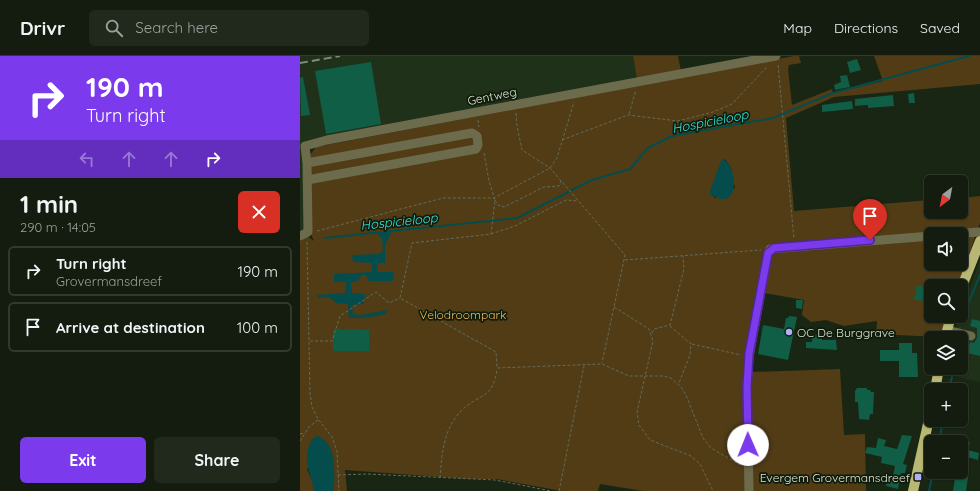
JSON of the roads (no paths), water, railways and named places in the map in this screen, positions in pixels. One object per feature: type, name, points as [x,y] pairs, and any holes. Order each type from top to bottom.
[{"type":"main road","points":[[965,279],[980,241]]},
{"type":"main road","points":[[913,491],[927,427]]},
{"type":"street","name":"Gentweg","points":[[304,238],[308,232],[307,163],[303,147],[327,140],[575,93],[777,60]]},
{"type":"street","points":[[307,163],[472,133],[477,136],[478,146],[476,149],[307,180]]},
{"type":"street","points":[[968,233],[980,232]]},
{"type":"street","points":[[749,491],[747,387],[749,357],[770,249],[924,237]]},
{"type":"water","points":[[723,159],[732,171],[734,187],[732,194],[727,198],[720,199],[710,194],[710,191]]},
{"type":"water","points":[[392,231],[385,245],[385,263],[378,263],[377,272],[394,272],[393,281],[369,281],[365,275],[362,275],[357,281],[351,282],[352,293],[365,294],[364,304],[352,305],[353,314],[361,315],[387,310],[386,314],[365,318],[349,318],[348,304],[336,303],[329,297],[318,298],[317,295],[345,293],[346,282],[334,282],[334,274],[372,272],[372,263],[353,262],[352,255],[380,254],[383,250],[382,239],[377,233]]},
{"type":"water","points":[[318,436],[329,446],[332,453],[334,460],[334,491],[314,491],[308,465],[307,452],[313,438]]},
{"type":"waterway","name":"Hospicieloop","points":[[324,238],[517,218],[592,180],[630,169],[648,148],[672,136],[773,118],[833,93],[969,56]]},
{"type":"waterway","points":[[968,304],[980,275]]},
{"type":"waterway","points":[[951,383],[952,375]]},
{"type":"waterway","points":[[940,435],[942,427]]},
{"type":"waterway","points":[[929,491],[932,479]]},
{"type":"railway","points":[[300,63],[340,56]]},
{"type":"place","name":"OC De Burggrave","points":[[789,332]]},
{"type":"place","name":"Evergem Grovermansdreef","points":[[918,477]]},
{"type":"park label","name":"Velodroompark","points":[[463,314]]}]
